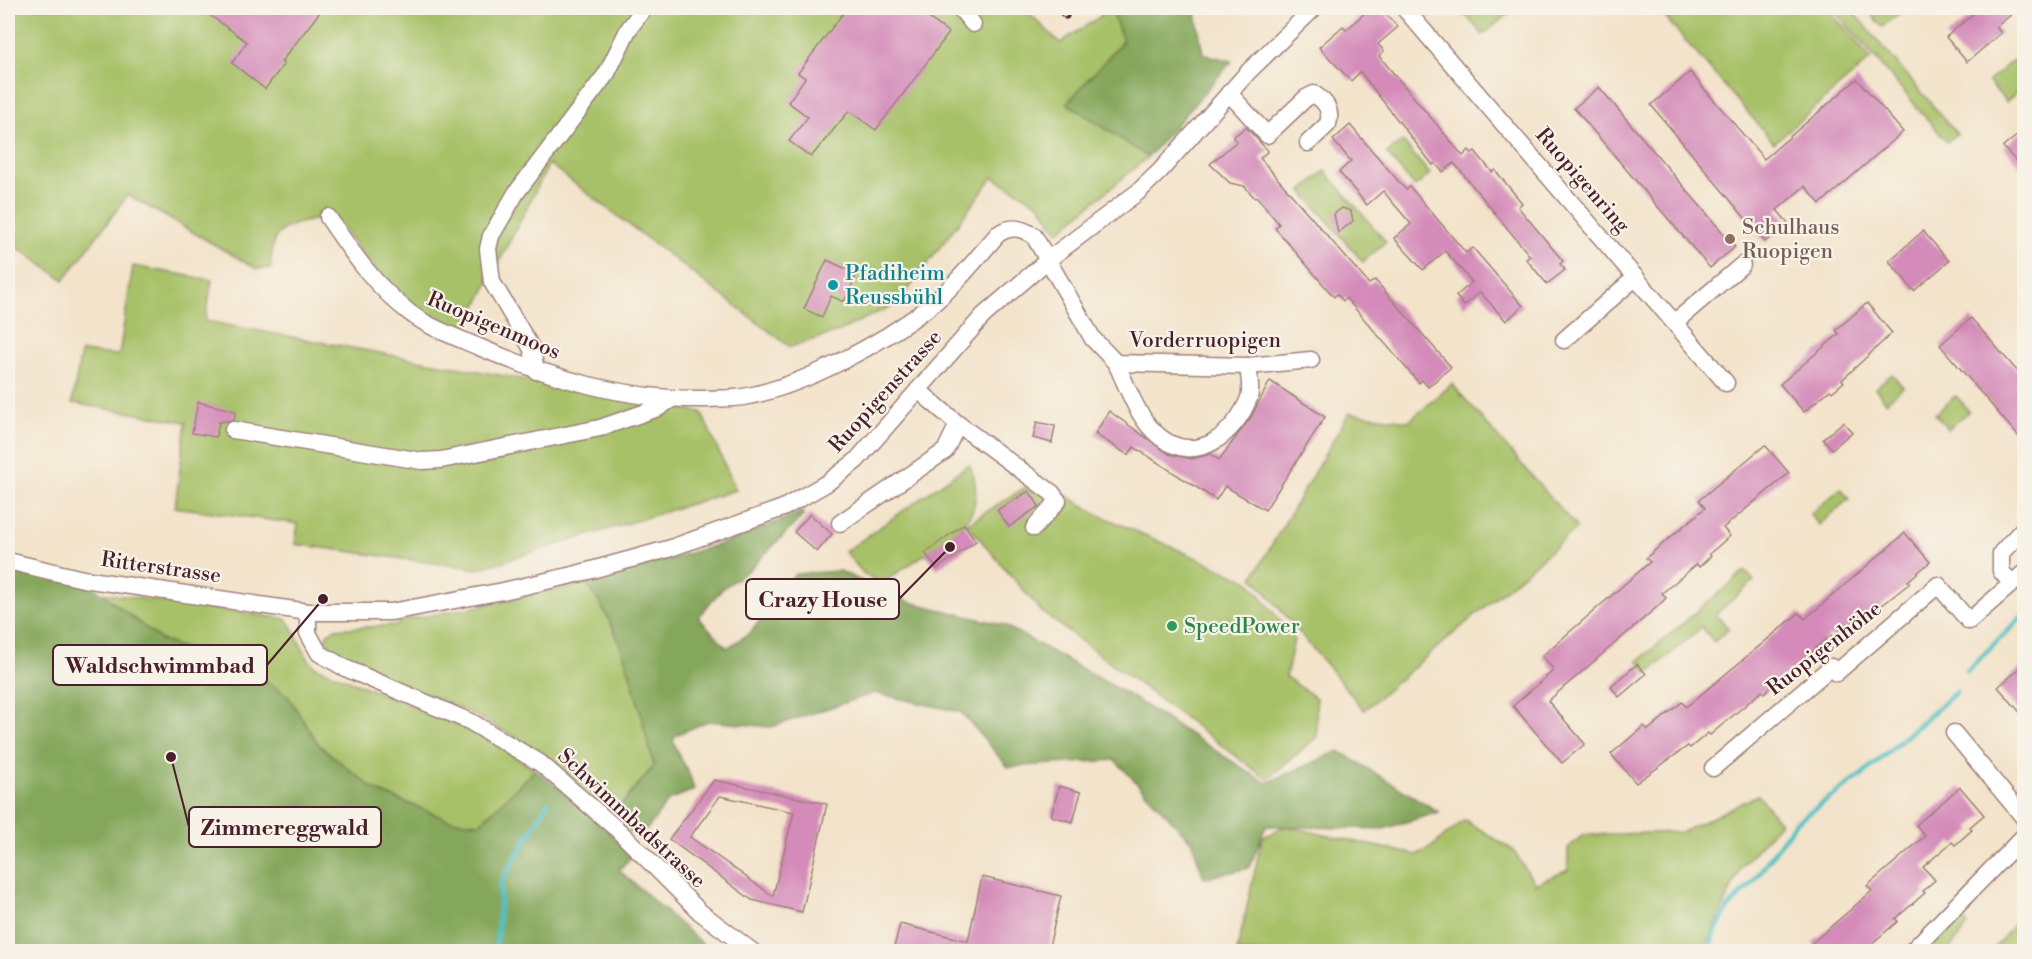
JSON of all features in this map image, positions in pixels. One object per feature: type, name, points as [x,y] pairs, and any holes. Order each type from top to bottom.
[{"type":"street","points":[[536,371],[532,349],[492,282],[488,249],[490,236],[516,193],[607,73],[628,30],[644,8]]},
{"type":"street","points":[[960,8],[973,24]]},
{"type":"street","name":"Ruopigenstrasse","points":[[308,612],[400,611],[472,598],[577,574],[725,530],[783,508],[827,483],[870,446],[983,316],[1049,259],[1145,185],[1229,93],[1314,8]]},
{"type":"street","name":"Ruopigenring","points":[[1404,8],[1726,383]]},
{"type":"street","points":[[1229,93],[1267,135],[1306,98],[1314,94],[1322,99],[1329,108],[1328,124],[1308,142]]},
{"type":"street","name":"Ruopigenmoos","points":[[328,217],[363,269],[412,315],[446,333],[536,371],[586,385],[638,395],[673,398],[743,397],[802,379],[888,336],[943,294],[1005,229],[1024,230],[1034,236],[1049,259]]},
{"type":"street","name":"Vorderruopigen","points":[[1049,259],[1093,339],[1116,363],[1248,366],[1311,360]]},
{"type":"street","points":[[1675,322],[1742,265]]},
{"type":"street","points":[[1564,339],[1636,277]]},
{"type":"street","points":[[1116,363],[1144,419],[1152,430],[1168,442],[1186,448],[1206,446],[1231,430],[1250,396],[1248,366]]},
{"type":"street","points":[[918,390],[958,424],[1052,493],[1058,501],[1034,528]]},
{"type":"street","points":[[233,430],[422,461],[441,460],[600,428],[658,408],[673,398]]},
{"type":"street","points":[[840,523],[945,451],[958,424]]},
{"type":"street","points":[[2018,578],[2001,571],[2001,553],[2008,543],[2025,528]]},
{"type":"street","name":"Ritterstrasse","points":[[8,561],[83,579],[308,612]]},
{"type":"street","name":"Ruopigenhöhe","points":[[1713,768],[1831,667],[1836,673],[1938,585],[1969,621],[2018,578]]},
{"type":"street","name":"Schwimmbadstrasse","points":[[308,612],[308,633],[319,653],[345,668],[471,722],[540,763],[619,831],[700,912],[753,951]]},
{"type":"street","points":[[1954,734],[2025,818]]},
{"type":"street","points":[[1911,951],[2025,836]]},
{"type":"green space","points":[[8,8],[1024,8],[1060,43],[1102,15],[1096,8],[1111,8],[1123,40],[1068,103],[1148,157],[1058,232],[1039,204],[993,177],[898,303],[835,333],[790,347],[549,164],[462,335],[442,326],[389,287],[331,214],[296,224],[280,232],[274,240],[271,268],[257,269],[128,195],[64,280],[8,241]]},
{"type":"green space","points":[[1111,8],[1195,8],[1203,54],[1232,61],[1148,157],[1067,103],[1123,41]]},
{"type":"green space","points":[[1459,8],[1515,8],[1483,35]]},
{"type":"green space","points":[[1657,8],[1827,8],[1871,59],[1774,143]]},
{"type":"green space","points":[[1832,8],[1850,8],[1957,134],[1947,142]]},
{"type":"green space","points":[[1866,8],[1906,8],[1882,27]]},
{"type":"green space","points":[[2013,60],[2024,74],[2024,86],[2006,102],[1988,81]]},
{"type":"green space","points":[[1402,141],[1430,174],[1415,187],[1387,154]]},
{"type":"green space","points":[[1325,171],[1386,242],[1363,262],[1302,191]]},
{"type":"green space","points":[[133,266],[212,280],[205,321],[701,412],[736,490],[478,569],[295,544],[298,524],[175,507],[186,422],[72,403],[81,352],[119,355]]},
{"type":"green space","points":[[1892,374],[1903,387],[1886,402],[1875,388]]},
{"type":"green space","points":[[1452,384],[1577,528],[1364,710],[1253,577],[1349,413],[1409,421]]},
{"type":"green space","points":[[1956,396],[1969,411],[1948,429],[1935,414]]},
{"type":"green space","points":[[969,464],[976,495],[972,511],[964,524],[934,548],[881,584],[864,574],[845,552]]},
{"type":"green space","name":"SpeedPower","points":[[1039,479],[1097,514],[1249,581],[1294,639],[1286,677],[1316,698],[1317,737],[1267,779],[1042,612],[967,524]]},
{"type":"green space","points":[[1841,488],[1849,499],[1819,525],[1810,514]]},
{"type":"green space","points":[[802,512],[804,515],[749,570],[723,588],[698,617],[727,648],[751,632],[795,574],[839,571],[909,602],[1004,625],[1125,693],[1266,783],[1339,751],[1439,812],[1383,829],[1266,826],[1249,868],[1204,878],[1192,842],[1115,760],[1008,767],[961,712],[874,693],[771,727],[708,721],[676,735],[673,741],[690,776],[694,790],[669,800],[648,828],[638,834],[633,834],[613,815],[654,766],[636,694],[621,647],[600,603],[586,583],[727,542]]},
{"type":"green space","points":[[8,561],[83,579],[161,640],[260,677],[288,696],[319,745],[375,790],[449,820],[480,823],[535,770],[586,810],[632,856],[619,870],[710,951],[8,952]]},
{"type":"green space","points":[[1745,571],[1754,581],[1716,614],[1729,629],[1714,642],[1702,627],[1648,673],[1638,661]]},
{"type":"green space","points":[[586,583],[600,603],[621,647],[636,694],[654,766],[613,815],[561,770],[519,740],[441,700],[332,656],[335,652],[325,640],[327,634],[334,629],[399,625],[399,621]]},
{"type":"green space","points":[[102,593],[286,619],[314,666],[444,719],[493,742],[535,770],[480,824],[449,820],[375,790],[319,745],[287,696],[260,677],[161,640]]},
{"type":"green space","points":[[1758,795],[1780,823],[1741,867],[1704,951],[1237,952],[1262,838],[1285,826],[1416,855],[1430,848],[1465,820],[1513,850],[1535,884],[1568,870],[1568,848],[1583,835],[1682,832]]},
{"type":"green space","points":[[1955,912],[1968,925],[1948,951],[1916,952]]},
{"type":"green space","points":[[2024,912],[2024,951],[1992,951]]},
{"type":"building","points":[[200,8],[323,8],[281,62],[284,64],[265,89],[232,63],[247,42]]},
{"type":"building","points":[[847,8],[915,8],[949,33],[876,130],[849,111],[811,157],[789,141],[808,117],[788,102],[805,78],[798,73]]},
{"type":"building","points":[[1370,8],[1380,8],[1398,27],[1378,44],[1384,51],[1379,56],[1463,156],[1469,150],[1472,153],[1475,151],[1492,172],[1495,170],[1522,203],[1518,207],[1563,261],[1560,264],[1565,270],[1547,284],[1526,259],[1530,256],[1454,163],[1443,172],[1435,163],[1433,165],[1360,72],[1351,81],[1319,47],[1343,26],[1346,30]]},
{"type":"building","points":[[1980,8],[2019,8],[1996,27],[2001,33],[1967,62],[1946,37]]},
{"type":"building","points":[[1690,72],[1764,159],[1857,79],[1903,132],[1820,204],[1805,186],[1777,210],[1788,223],[1765,242],[1651,105]]},
{"type":"building","points":[[1599,87],[1735,247],[1710,268],[1574,108]]},
{"type":"building","points":[[1350,125],[1406,190],[1410,187],[1466,253],[1473,248],[1523,306],[1506,321],[1480,292],[1464,306],[1456,296],[1472,282],[1445,251],[1423,270],[1394,238],[1411,224],[1383,191],[1367,205],[1339,172],[1351,161],[1333,140]]},
{"type":"building","points":[[1246,127],[1268,151],[1260,158],[1369,284],[1375,280],[1451,367],[1428,387],[1422,380],[1419,383],[1346,298],[1343,301],[1337,294],[1334,297],[1275,228],[1279,224],[1257,197],[1255,198],[1244,186],[1230,183],[1210,164],[1237,141],[1233,137]]},
{"type":"building","points":[[2025,129],[2025,171],[2003,147]]},
{"type":"building","points":[[1342,208],[1351,211],[1353,221],[1338,233],[1334,214]]},
{"type":"building","points":[[1923,231],[1949,261],[1914,291],[1889,261]]},
{"type":"building","name":"Pfadiheim Reussbühl","points":[[827,260],[857,274],[844,302],[831,296],[822,317],[804,309]]},
{"type":"building","points":[[1867,303],[1892,333],[1842,380],[1844,382],[1832,392],[1830,390],[1804,412],[1780,384],[1839,334],[1836,330]]},
{"type":"building","points":[[1971,318],[2025,380],[2025,444],[1940,345]]},
{"type":"building","points":[[1270,381],[1325,417],[1265,510],[1225,486],[1216,500],[1134,447],[1128,455],[1095,434],[1109,411],[1169,454],[1192,459],[1210,454],[1219,460],[1251,417]]},
{"type":"building","points":[[198,402],[236,411],[234,420],[219,422],[216,437],[192,433]]},
{"type":"building","points":[[1037,422],[1055,426],[1052,443],[1033,438]]},
{"type":"building","points":[[1843,422],[1852,432],[1832,449],[1823,439]]},
{"type":"building","points":[[1765,445],[1789,473],[1723,528],[1730,536],[1709,554],[1711,556],[1699,567],[1697,564],[1662,593],[1666,598],[1657,607],[1548,701],[1585,744],[1562,763],[1513,706],[1554,670],[1542,656],[1650,562],[1646,558],[1705,508],[1699,500]]},
{"type":"building","points":[[1029,491],[1039,506],[1009,527],[997,510]]},
{"type":"building","points":[[810,514],[832,534],[817,552],[794,532]]},
{"type":"building","points":[[964,524],[976,541],[937,569],[925,553]]},
{"type":"building","points":[[1905,533],[1930,562],[1908,581],[1910,583],[1836,642],[1831,635],[1792,673],[1790,671],[1764,693],[1762,691],[1710,735],[1708,733],[1690,748],[1688,746],[1636,783],[1611,754],[1644,726],[1648,730],[1682,702],[1686,707],[1799,613],[1805,619]]},
{"type":"building","points":[[1637,664],[1646,674],[1619,697],[1611,687]]},
{"type":"building","points":[[2025,664],[2025,718],[1998,687]]},
{"type":"building","points":[[714,780],[827,804],[802,912],[752,900],[669,839]],"holes":[[[720,796],[794,812],[773,896],[690,837]]]},
{"type":"building","points":[[1059,786],[1081,792],[1073,822],[1051,816]]},
{"type":"building","points":[[1960,787],[1984,815],[1955,845],[1952,842],[1923,867],[1935,880],[1923,891],[1925,893],[1895,919],[1898,921],[1863,951],[1819,951],[1812,943],[1872,891],[1867,886],[1925,836],[1916,825]]},
{"type":"building","points":[[982,877],[1061,896],[1048,951],[893,951],[900,924],[968,941]]},
{"type":"waterway","points":[[1967,671],[2024,615]]},
{"type":"waterway","points":[[1711,952],[1712,937],[1728,908],[1753,882],[1795,823],[1863,774],[1956,692]]},
{"type":"waterway","points":[[496,952],[501,882],[548,803]]},
{"type":"railway","points":[[1058,8],[1066,16]]},
{"type":"place","name":"Schulhaus Ruopigen","points":[[1730,239]]},
{"type":"place","name":"Pfadiheim Reussbühl","points":[[833,285]]},
{"type":"place","name":"Crazy House","points":[[950,547]]},
{"type":"place","name":"Waldschwimmbad","points":[[323,599]]},
{"type":"place","name":"SpeedPower","points":[[1172,626]]},
{"type":"place","name":"Zimmereggwald","points":[[171,757]]}]
